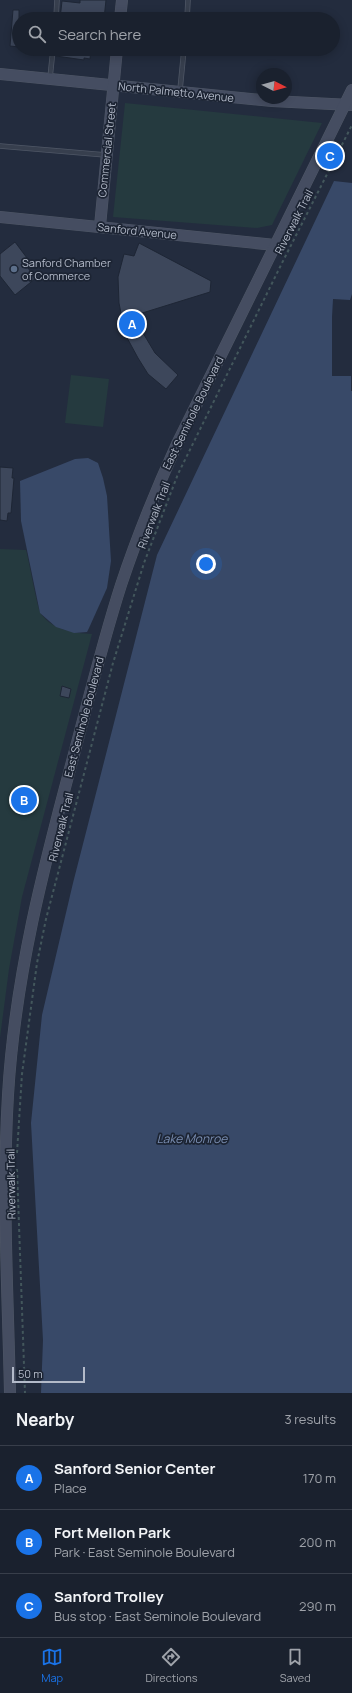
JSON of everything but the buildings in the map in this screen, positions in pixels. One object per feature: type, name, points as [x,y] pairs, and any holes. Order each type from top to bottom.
[{"type":"street","points":[[121,12],[122,0]]},
{"type":"street","name":"Commercial Street","points":[[100,226],[116,56]]},
{"type":"street","name":"North Palmetto Avenue","points":[[0,74],[272,101],[348,105]]},
{"type":"street","name":"East Seminole Boulevard","points":[[10,1393],[5,1160],[8,1093],[15,1017],[23,964],[43,869],[106,633],[140,532],[157,487],[275,245],[348,105],[352,90]]},
{"type":"street","name":"Sanford Avenue","points":[[0,217],[275,245]]},
{"type":"lane","points":[[57,12],[58,0]]},
{"type":"lane","points":[[187,12],[188,0]]},
{"type":"lane","points":[[50,79],[52,56]]},
{"type":"lane","points":[[180,92],[183,56]]},
{"type":"lane","points":[[0,146],[107,155]]},
{"type":"path","name":"Riverwalk Trail","points":[[16,1159],[23,1066],[37,963],[46,919],[113,663],[144,563],[178,474],[352,125]]},
{"type":"path","name":"Riverwalk Trail","points":[[17,1167],[25,1393]]},
{"type":"green space","points":[[125,103],[322,123],[272,225],[257,228],[113,217]]},
{"type":"green space","points":[[71,375],[109,379],[103,427],[65,423]]},
{"type":"green space","points":[[0,549],[26,550],[39,610],[51,624],[64,630],[92,634],[22,897],[9,969],[0,1038]]},
{"type":"water","name":"Lake Monroe","points":[[334,181],[352,183],[352,1393],[41,1393],[43,1340],[31,1123],[42,1015],[73,883],[157,555]]},
{"type":"water","points":[[88,458],[98,463],[103,478],[107,496],[111,561],[107,588],[87,632],[74,633],[56,627],[40,613],[21,521],[20,481],[75,459]]},
{"type":"pier","points":[[352,294],[351,391],[351,376],[332,376],[332,317],[333,299],[350,300]]},
{"type":"place","name":"Sanford Trolley","points":[[330,156]]},
{"type":"place","name":"Sanford Chamber of Commerce","points":[[14,269]]},
{"type":"place","name":"Sanford Senior Center","points":[[132,324]]},
{"type":"place","name":"Fort Mellon Park","points":[[24,800]]}]
